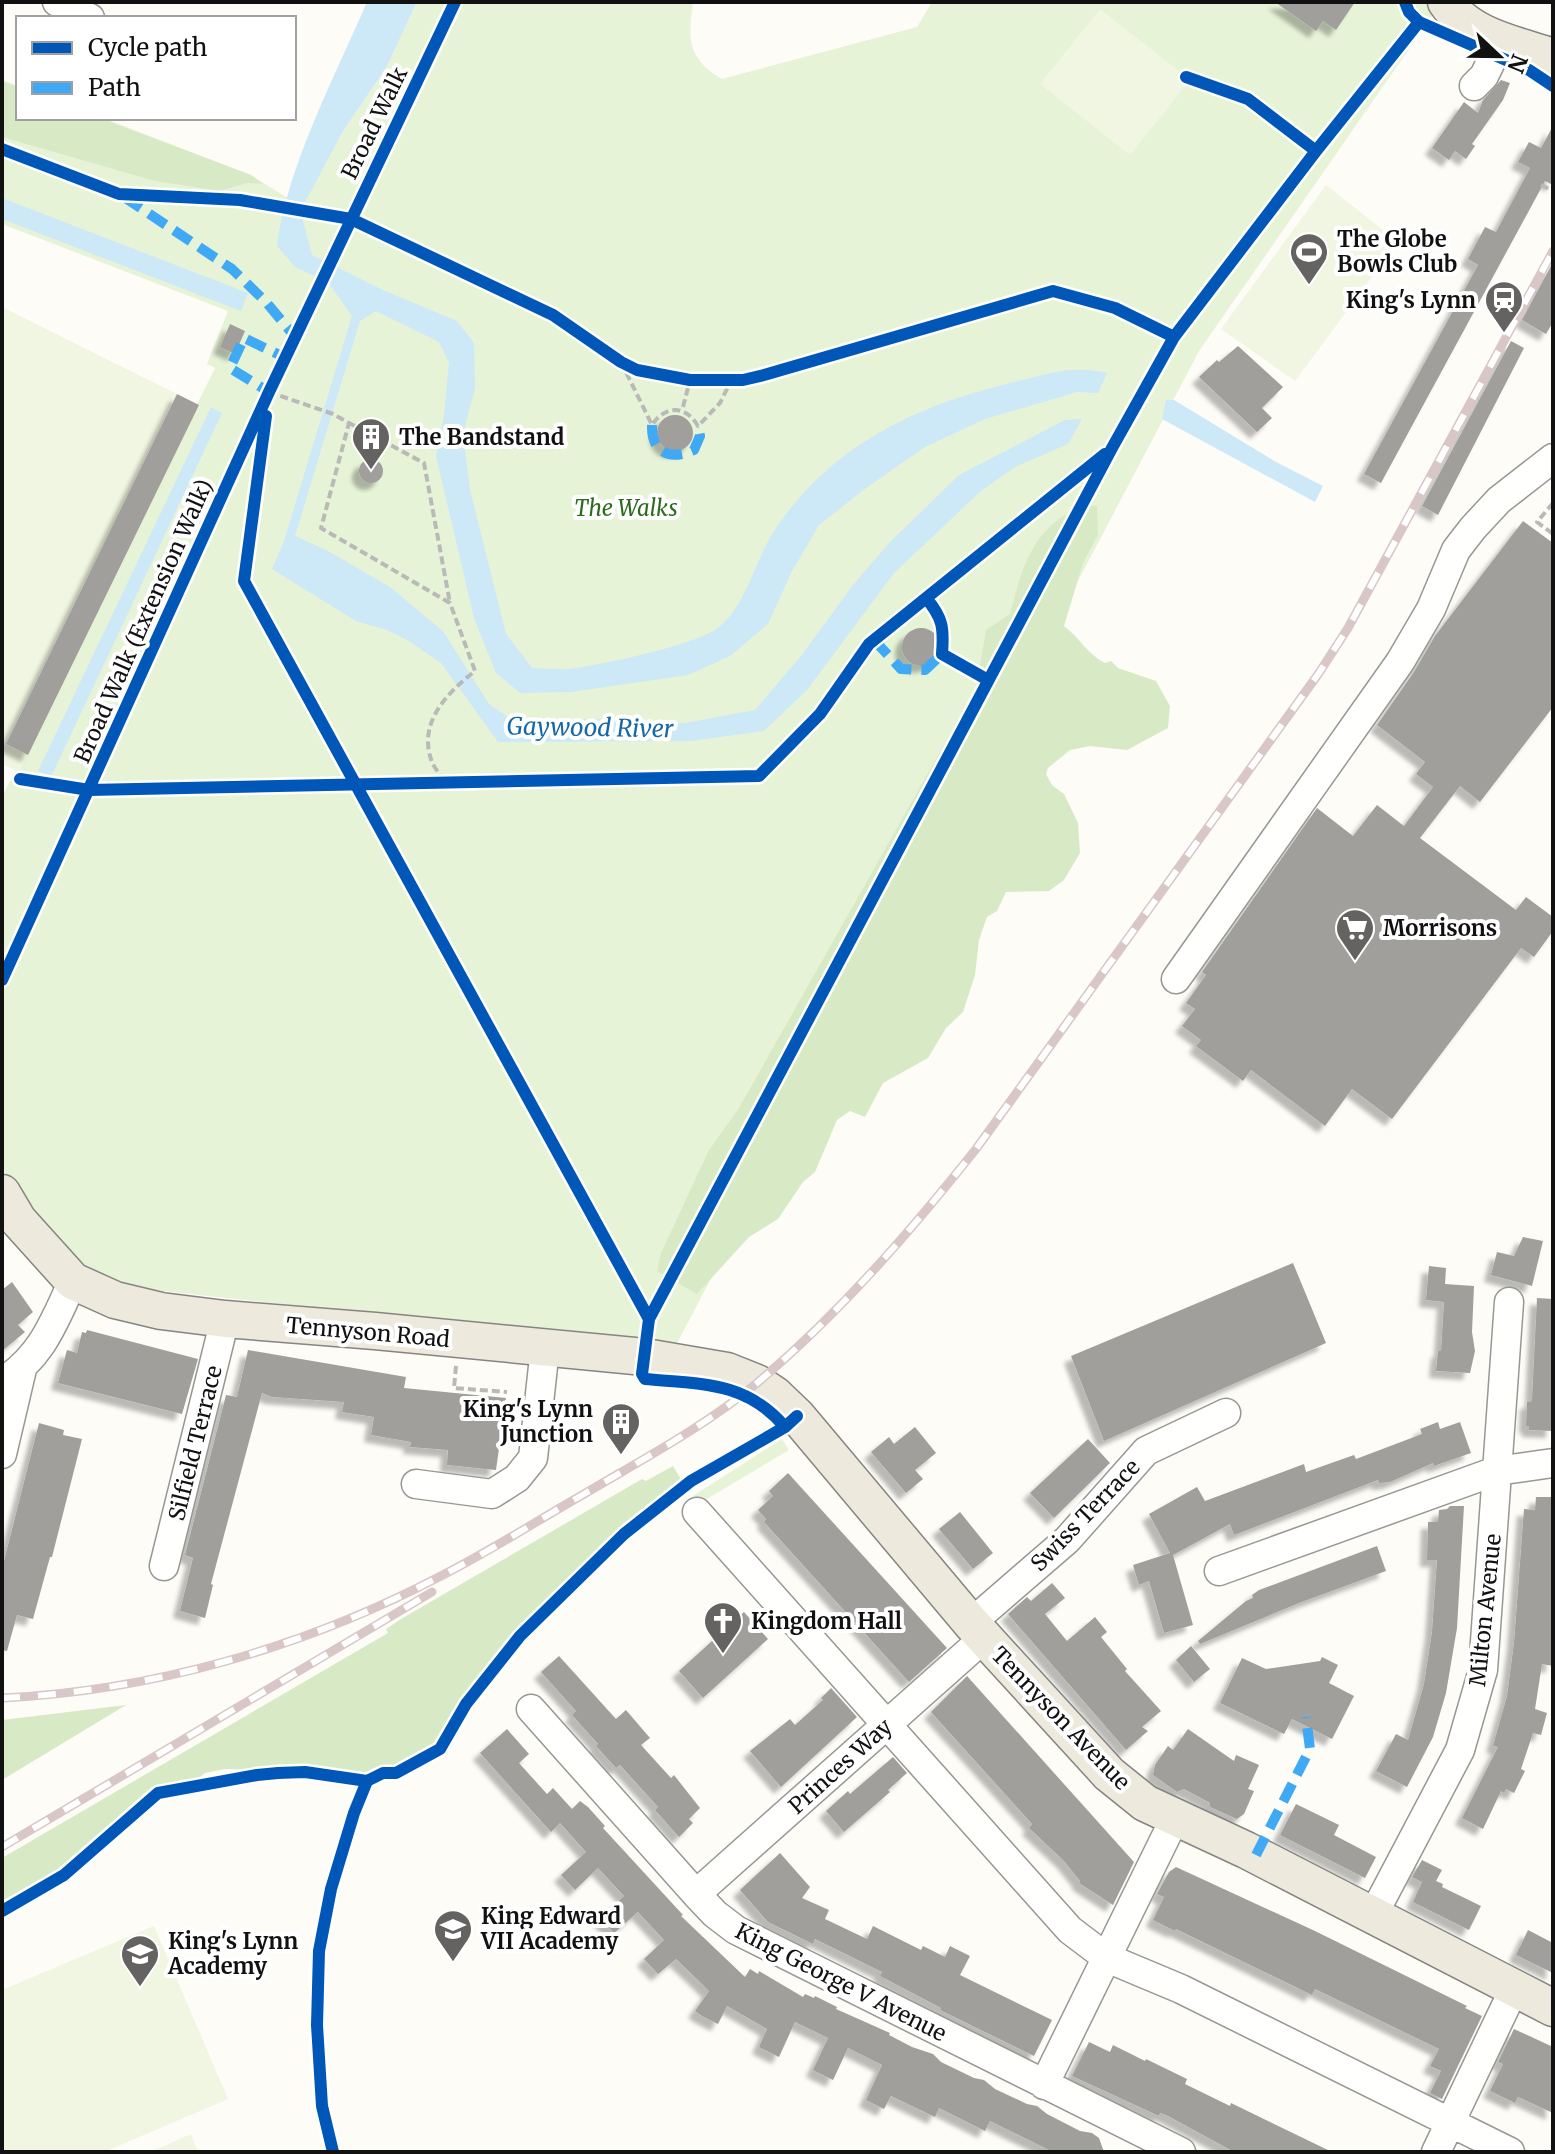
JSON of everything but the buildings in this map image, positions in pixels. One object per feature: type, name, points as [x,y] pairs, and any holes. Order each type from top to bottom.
[{"type":"main road","points":[[1446,2],[1455,15],[1475,30],[1553,57]]},
{"type":"main road","name":"Tennyson Road","points":[[2,1193],[18,1220],[73,1281],[115,1300],[161,1311],[225,1319],[645,1357],[727,1371],[757,1383],[775,1395]]},
{"type":"main road","name":"Tennyson Avenue","points":[[775,1395],[797,1416],[977,1630],[1109,1774],[1145,1803],[1246,1850],[1553,2008]]},
{"type":"street","points":[[57,2],[86,16]]},
{"type":"street","points":[[1474,86],[1484,76],[1502,39]]},
{"type":"street","points":[[1176,979],[1400,662],[1431,609],[1456,550],[1499,500],[1553,458]]},
{"type":"street","points":[[2,1454],[12,1376],[46,1340],[73,1281]]},
{"type":"street","name":"Milton Avenue","points":[[1372,1917],[1460,1750],[1483,1670],[1509,1302]]},
{"type":"street","name":"Silfield Terrace","points":[[164,1566],[225,1319]]},
{"type":"street","points":[[416,1484],[492,1494],[517,1478],[533,1458],[545,1348]]},
{"type":"street","name":"Swiss Terrace","points":[[977,1630],[1067,1540],[1146,1451],[1212,1412]]},
{"type":"street","points":[[1219,1571],[1496,1471],[1553,1463]]},
{"type":"street","points":[[697,1512],[1070,1930],[1107,1958],[1181,1989],[1510,2152]]},
{"type":"street","name":"Princes Way","points":[[696,1894],[887,1724],[977,1630]]},
{"type":"street","name":"King George V Avenue","points":[[531,1709],[715,1914],[769,1948],[1181,2152]]},
{"type":"street","points":[[1044,2085],[1175,1818]]},
{"type":"street","points":[[1436,2152],[1514,1989]]},
{"type":"path","points":[[1541,185],[1553,191]]},
{"type":"path","points":[[621,362],[652,425],[667,410],[681,411],[693,417],[698,426],[720,403],[731,381]]},
{"type":"path","points":[[681,411],[690,380]]},
{"type":"path","points":[[263,407],[272,387],[333,414],[424,463],[450,603],[475,671],[452,689],[435,710],[429,737],[432,762],[447,783]]},
{"type":"path","points":[[349,423],[321,528],[450,603]]},
{"type":"path","points":[[1553,503],[1537,522],[1553,534]]},
{"type":"path","points":[[458,1340],[454,1388],[507,1392]]},
{"type":"green space","name":"The Walks","points":[[417,2],[693,2],[690,27],[692,47],[702,63],[722,79],[917,27],[932,2],[1426,2],[1432,16],[1199,351],[675,1347],[135,1288],[83,1267],[32,1214],[2,1168],[2,797],[215,368],[207,364],[228,311],[2,224],[2,80],[16,85],[16,120],[108,120],[251,175],[302,207],[343,131],[386,68]]},
{"type":"green space","points":[[1100,9],[1190,80],[1130,155],[1040,84]]},
{"type":"green space","points":[[2,81],[16,86],[16,120],[105,120],[251,175],[263,184],[247,183],[220,191],[155,181],[2,137]]},
{"type":"green space","name":"The Globe Bowls Club","points":[[1326,185],[1398,242],[1295,381],[1221,329]]},
{"type":"green space","points":[[2,307],[199,405],[19,772],[2,764]]},
{"type":"green space","points":[[1084,505],[1097,506],[1098,535],[1083,563],[1064,626],[1088,651],[1105,663],[1111,661],[1118,668],[1156,681],[1170,706],[1168,728],[1127,750],[1090,746],[1070,750],[1048,768],[1046,774],[1052,785],[1064,794],[1078,823],[1080,853],[1064,880],[1049,891],[1006,892],[997,911],[987,917],[979,940],[975,975],[963,1012],[946,1028],[928,1058],[883,1083],[865,1117],[850,1111],[837,1120],[815,1172],[803,1182],[778,1219],[749,1237],[697,1294],[657,1271],[661,1253],[709,1150],[739,1108],[976,688],[986,630],[1010,614],[1032,549],[1052,524]]},
{"type":"green space","points":[[765,1428],[770,1434],[666,1501],[556,1598],[512,1643],[434,1752],[396,1773],[225,1769],[205,1773],[194,1782],[142,1805],[71,1865],[2,1908],[2,1858],[388,1633],[386,1629],[401,1619],[642,1479],[646,1481],[673,1466],[682,1481]]},
{"type":"green space","points":[[782,1439],[789,1450],[700,1503],[693,1496]]},
{"type":"green space","points":[[126,1705],[2,1780],[2,1720]]},
{"type":"green space","points":[[154,1926],[228,2099],[104,2152],[2,2152],[2,1990]]},
{"type":"green space","points":[[191,2134],[198,2152],[150,2152]]},
{"type":"water","name":"Gaywood River","points":[[367,2],[417,2],[386,68],[343,131],[302,208],[303,221],[312,255],[385,291],[457,321],[474,343],[475,388],[463,434],[470,490],[506,634],[532,668],[569,669],[625,659],[691,641],[719,627],[744,593],[768,540],[799,498],[852,450],[882,431],[914,415],[982,390],[1073,370],[1107,373],[1098,393],[1077,392],[985,419],[925,447],[866,488],[819,525],[791,573],[768,624],[730,656],[688,675],[571,692],[520,693],[496,673],[474,618],[436,456],[449,363],[439,342],[376,311],[360,321],[295,536],[390,587],[443,631],[489,704],[511,719],[549,721],[634,717],[655,724],[685,723],[755,710],[890,542],[959,475],[1065,420],[1082,419],[1068,444],[1015,467],[981,491],[894,573],[807,690],[764,731],[691,741],[498,742],[441,663],[387,630],[356,621],[272,569],[284,541],[352,316],[328,282],[295,267],[277,246],[282,216],[301,154]]},
{"type":"water","points":[[2,198],[248,293],[241,311],[2,219]]},
{"type":"water","points":[[1166,400],[1174,400],[1276,462],[1323,486],[1315,502],[1162,419]]},
{"type":"water","points":[[211,407],[222,413],[51,777],[38,771]]},
{"type":"railway","points":[[2,1698],[58,1694],[170,1675],[280,1644],[386,1603],[474,1558],[673,1442],[737,1399],[787,1357],[872,1271],[976,1149],[1319,673],[1348,628],[1553,251]]},
{"type":"railway","points":[[2,1847],[432,1592]]},
{"type":"marked path","points":[[124,197],[232,269],[266,302],[296,338]]},
{"type":"marked path","points":[[268,400],[269,392],[230,368],[244,338],[286,358]]},
{"type":"marked path","points":[[652,425],[659,448],[677,455],[694,450],[700,436],[698,426]]},
{"type":"marked path","points":[[874,640],[901,669],[925,670],[942,654]]},
{"type":"marked path","points":[[1256,1855],[1310,1749],[1306,1717]]},
{"type":"cycle path","name":"Broad Walk","points":[[2,980],[269,392],[455,2]]},
{"type":"cycle path","points":[[1405,2],[1409,12],[1419,22],[1529,70],[1553,86]]},
{"type":"cycle path","points":[[785,1427],[770,1412],[738,1393],[703,1384],[645,1379],[642,1374],[649,1319],[1174,337],[1419,22]]},
{"type":"cycle path","points":[[1186,77],[1248,99],[1316,151]]},
{"type":"cycle path","points":[[2,149],[119,194],[240,200],[351,219],[553,315],[637,370],[690,380],[743,380],[764,375],[1053,291],[1115,308],[1174,337]]},
{"type":"cycle path","points":[[266,416],[244,581],[649,1319]]},
{"type":"cycle path","points":[[20,779],[89,790],[759,776],[820,714],[869,644],[1105,454]]},
{"type":"cycle path","points":[[926,598],[941,624],[942,654],[988,680]]},
{"type":"cycle path","points":[[333,2152],[322,2106],[317,2025],[319,1951],[331,1889],[367,1781],[383,1773],[396,1773],[440,1749],[466,1704],[520,1636],[624,1534],[691,1481],[785,1427],[797,1416]]},
{"type":"cycle path","points":[[2,1911],[64,1875],[158,1793],[278,1773],[305,1772],[367,1781]]},
{"type":"place","name":"The Globe Bowls Club","points":[[1309,286]]},
{"type":"place","name":"King's Lynn","points":[[1504,334]]},
{"type":"place","name":"The Bandstand","points":[[371,471]]},
{"type":"place","name":"Morrisons","points":[[1355,962]]},
{"type":"place","name":"King's Lynn Junction","points":[[621,1456]]},
{"type":"place","name":"Kingdom Hall","points":[[723,1655]]},
{"type":"place","name":"King Edward VII Academy","points":[[453,1963]]},
{"type":"place","name":"King's Lynn Academy","points":[[140,1988]]}]
